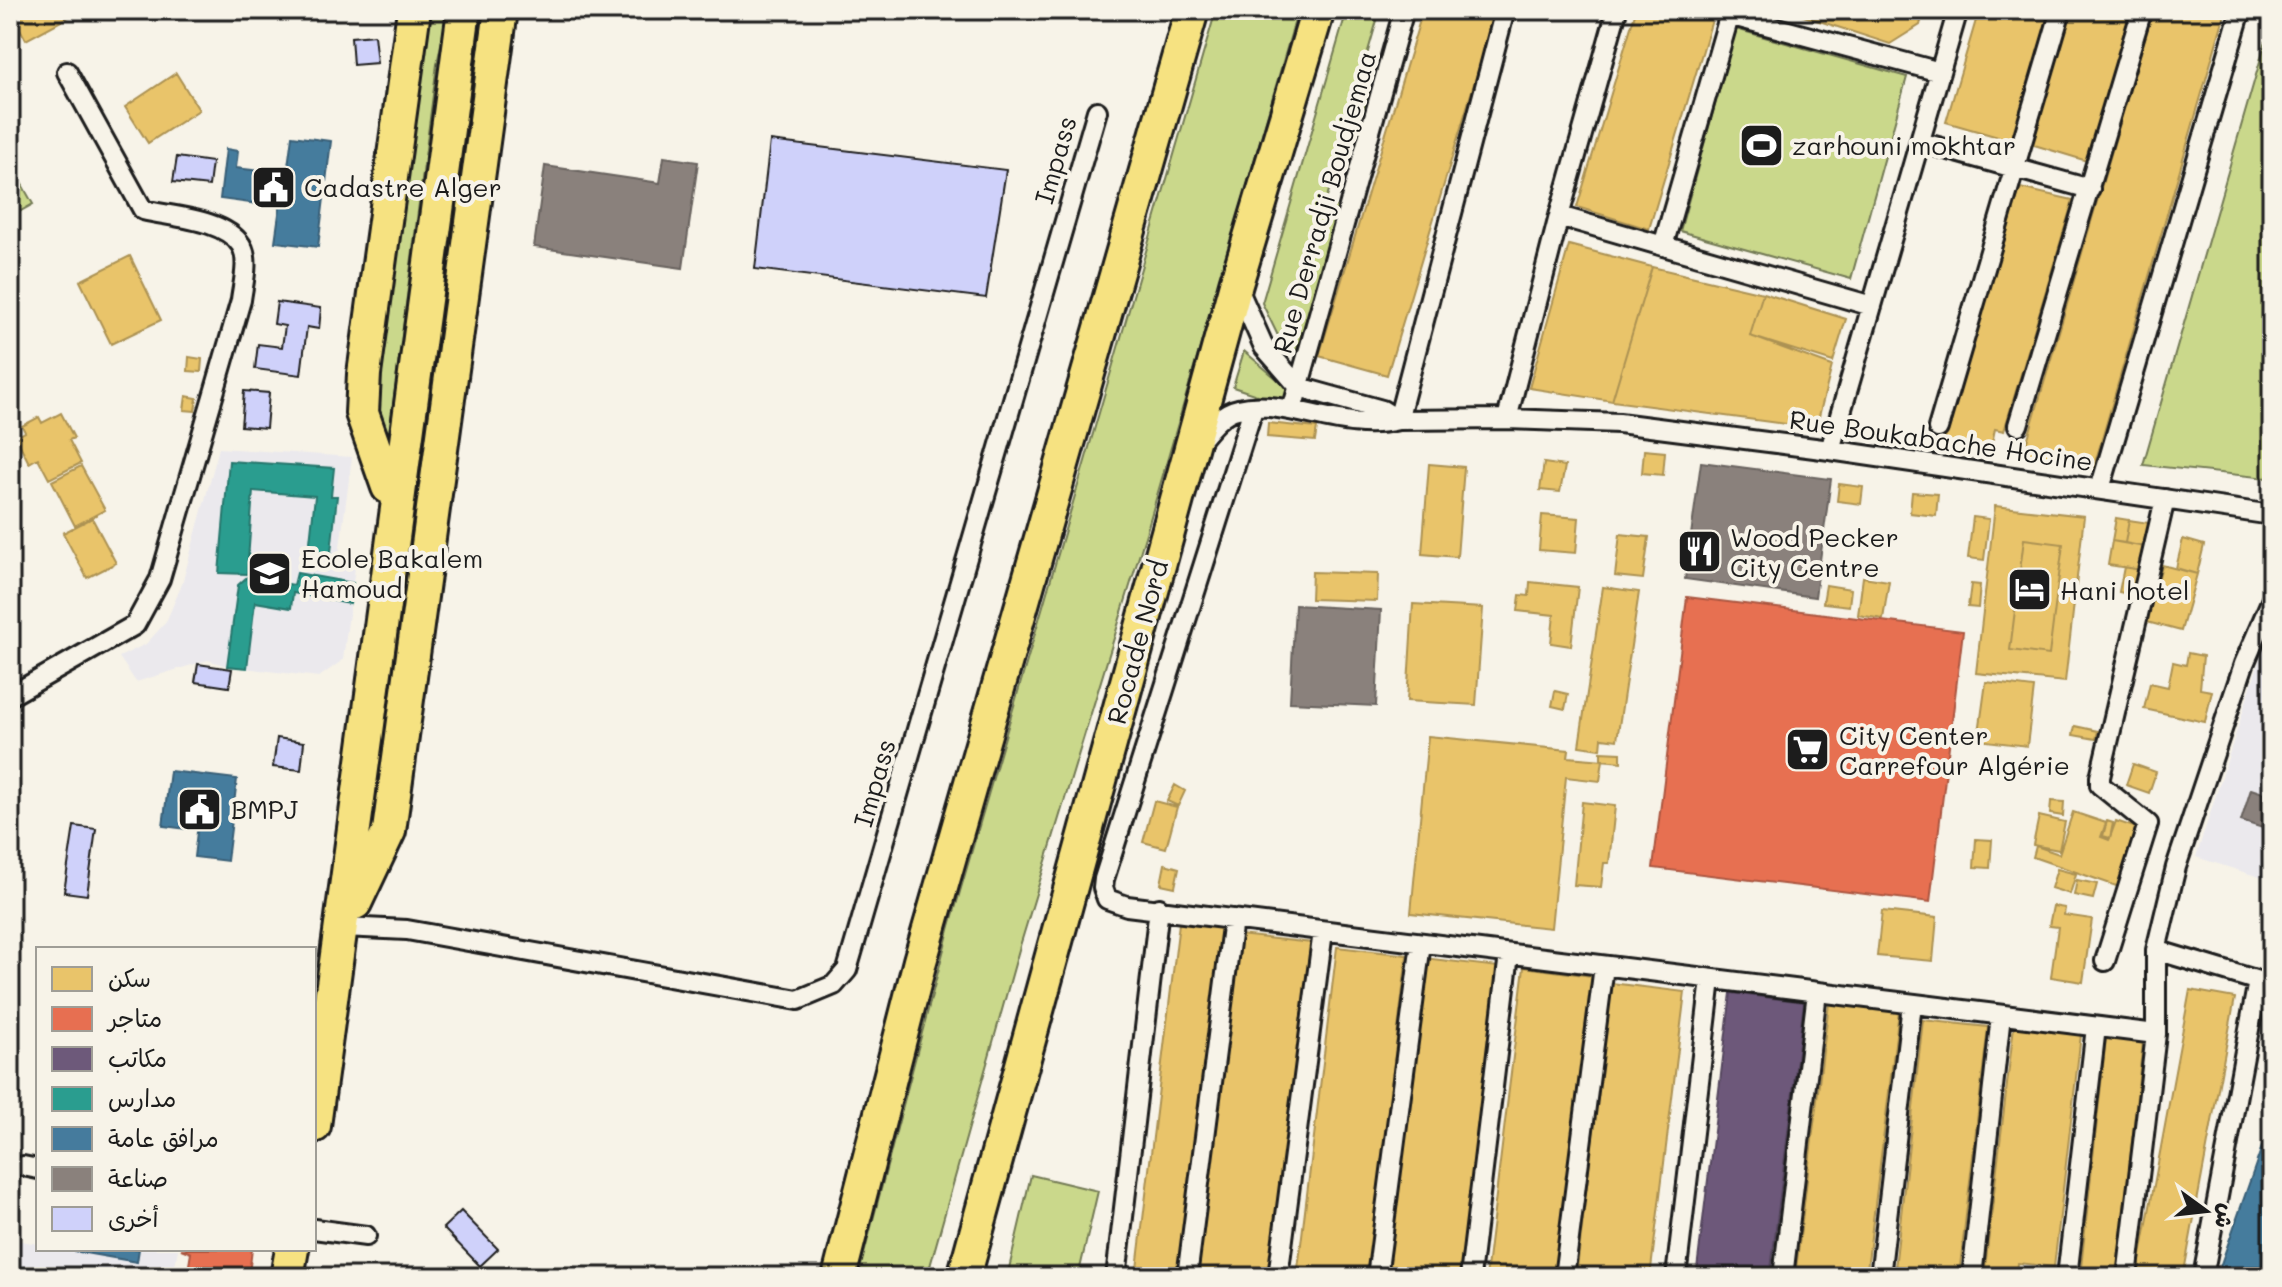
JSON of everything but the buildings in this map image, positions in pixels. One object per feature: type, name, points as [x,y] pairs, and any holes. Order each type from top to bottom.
[{"type":"highway","points":[[388,487],[362,413],[364,374],[414,10]]},
{"type":"highway","points":[[316,1005],[454,10]]},
{"type":"highway","points":[[316,1112],[464,10]]},
{"type":"highway","points":[[343,927],[389,831],[501,10]]},
{"type":"highway","points":[[839,1277],[920,961],[1192,10]]},
{"type":"highway","name":"Rocade Nord","points":[[964,1277],[1236,284],[1318,10]]},
{"type":"highway","points":[[268,1277],[272,1251]]},
{"type":"highway","points":[[287,1277],[292,1251]]},
{"type":"street","name":"Rue Derradji Boudjemaa","points":[[1404,10],[1299,387],[1382,410],[1398,420],[1603,422]]},
{"type":"street","points":[[1184,471],[1201,438],[1220,418],[1237,409],[1292,410],[1373,426],[1398,420],[1505,10]]},
{"type":"street","points":[[1507,419],[1559,216],[1617,10]]},
{"type":"street","points":[[1830,450],[1958,10]]},
{"type":"street","points":[[1938,428],[2061,10]]},
{"type":"street","points":[[2018,425],[2142,10]]},
{"type":"street","points":[[2100,489],[2241,10]]},
{"type":"street","points":[[1663,246],[1730,13],[1940,72]]},
{"type":"street","points":[[10,696],[135,625],[150,603],[160,579],[241,300],[245,271],[243,246],[226,230],[143,210],[67,72]]},
{"type":"street","name":"Impass","points":[[343,927],[407,930],[798,1000],[834,985],[847,970],[1097,111]]},
{"type":"street","points":[[1920,142],[2090,189]]},
{"type":"street","points":[[1559,216],[1872,306]]},
{"type":"street","points":[[1236,284],[1264,347],[1299,387],[1292,410]]},
{"type":"street","points":[[1253,409],[1104,879],[1107,899],[1116,904],[1323,931],[2156,1034]]},
{"type":"street","name":"Rue Boukabache Hocine","points":[[1603,422],[1830,450],[2272,515]]},
{"type":"street","points":[[2105,961],[2148,824],[2100,785],[2100,777],[2165,499]]},
{"type":"street","points":[[2127,1277],[2156,1034],[2156,950],[2176,867],[2244,664],[2272,599]]},
{"type":"street","points":[[1116,1277],[1159,908]]},
{"type":"street","points":[[1187,1277],[1233,919]]},
{"type":"street","points":[[1278,1277],[1323,931]]},
{"type":"street","points":[[1377,1277],[1421,943]]},
{"type":"street","points":[[2156,950],[2265,983],[2203,1277]]},
{"type":"street","points":[[1470,1277],[1509,954]]},
{"type":"street","points":[[1564,1277],[1604,966]]},
{"type":"street","points":[[1676,1277],[1711,979]]},
{"type":"street","points":[[1783,1277],[1817,992]]},
{"type":"street","points":[[1880,1277],[1912,1004]]},
{"type":"street","points":[[1972,1277],[2001,1015]]},
{"type":"street","points":[[2067,1277],[2096,1027]]},
{"type":"street","points":[[316,1229],[366,1236]]},
{"type":"shaded area","name":"Ecole Bakalem Hamoud","points":[[219,448],[352,457],[338,562],[356,560],[343,660],[319,677],[227,666],[208,660],[136,682],[119,657],[146,644],[166,622],[182,584]]},
{"type":"shaded area","points":[[2267,637],[2272,639],[2272,881],[2196,857]]},
{"type":"shaded area","points":[[10,1239],[36,1244],[36,1251],[178,1251],[173,1277],[10,1277]]},
{"type":"green space","points":[[422,10],[448,10],[437,64],[389,436],[378,414],[375,395]]},
{"type":"green space","points":[[473,10],[490,10],[386,820],[354,889]]},
{"type":"green space","points":[[1216,10],[1298,10],[1147,530],[1020,946],[927,1277],[858,1277],[950,926]]},
{"type":"green space","points":[[1347,10],[1380,10],[1360,79],[1374,91],[1370,109],[1351,111],[1326,201],[1341,209],[1296,352],[1283,346],[1262,303]]},
{"type":"green space","name":"zarhouni mokhtar","points":[[1736,29],[1907,77],[1851,279],[1680,231]]},
{"type":"green space","points":[[2269,30],[2272,459],[2267,478],[2143,465]]},
{"type":"green space","points":[[10,163],[33,204],[10,217]]},
{"type":"green space","points":[[1244,351],[1291,391],[1287,405],[1233,387]]},
{"type":"green space","points":[[1031,1175],[1098,1191],[1078,1277],[1007,1277]]},
{"type":"place","name":"zarhouni mokhtar","points":[[1761,145]]},
{"type":"place","name":"Cadastre Alger","points":[[273,187]]},
{"type":"place","name":"Wood Pecker City Centre","points":[[1699,552]]},
{"type":"place","name":"Ecole Bakalem Hamoud","points":[[270,573]]},
{"type":"place","name":"Hani hotel","points":[[2029,590]]},
{"type":"place","name":"City Center Carrefour Algérie","points":[[1808,750]]},
{"type":"place","name":"BMPJ","points":[[200,809]]}]
